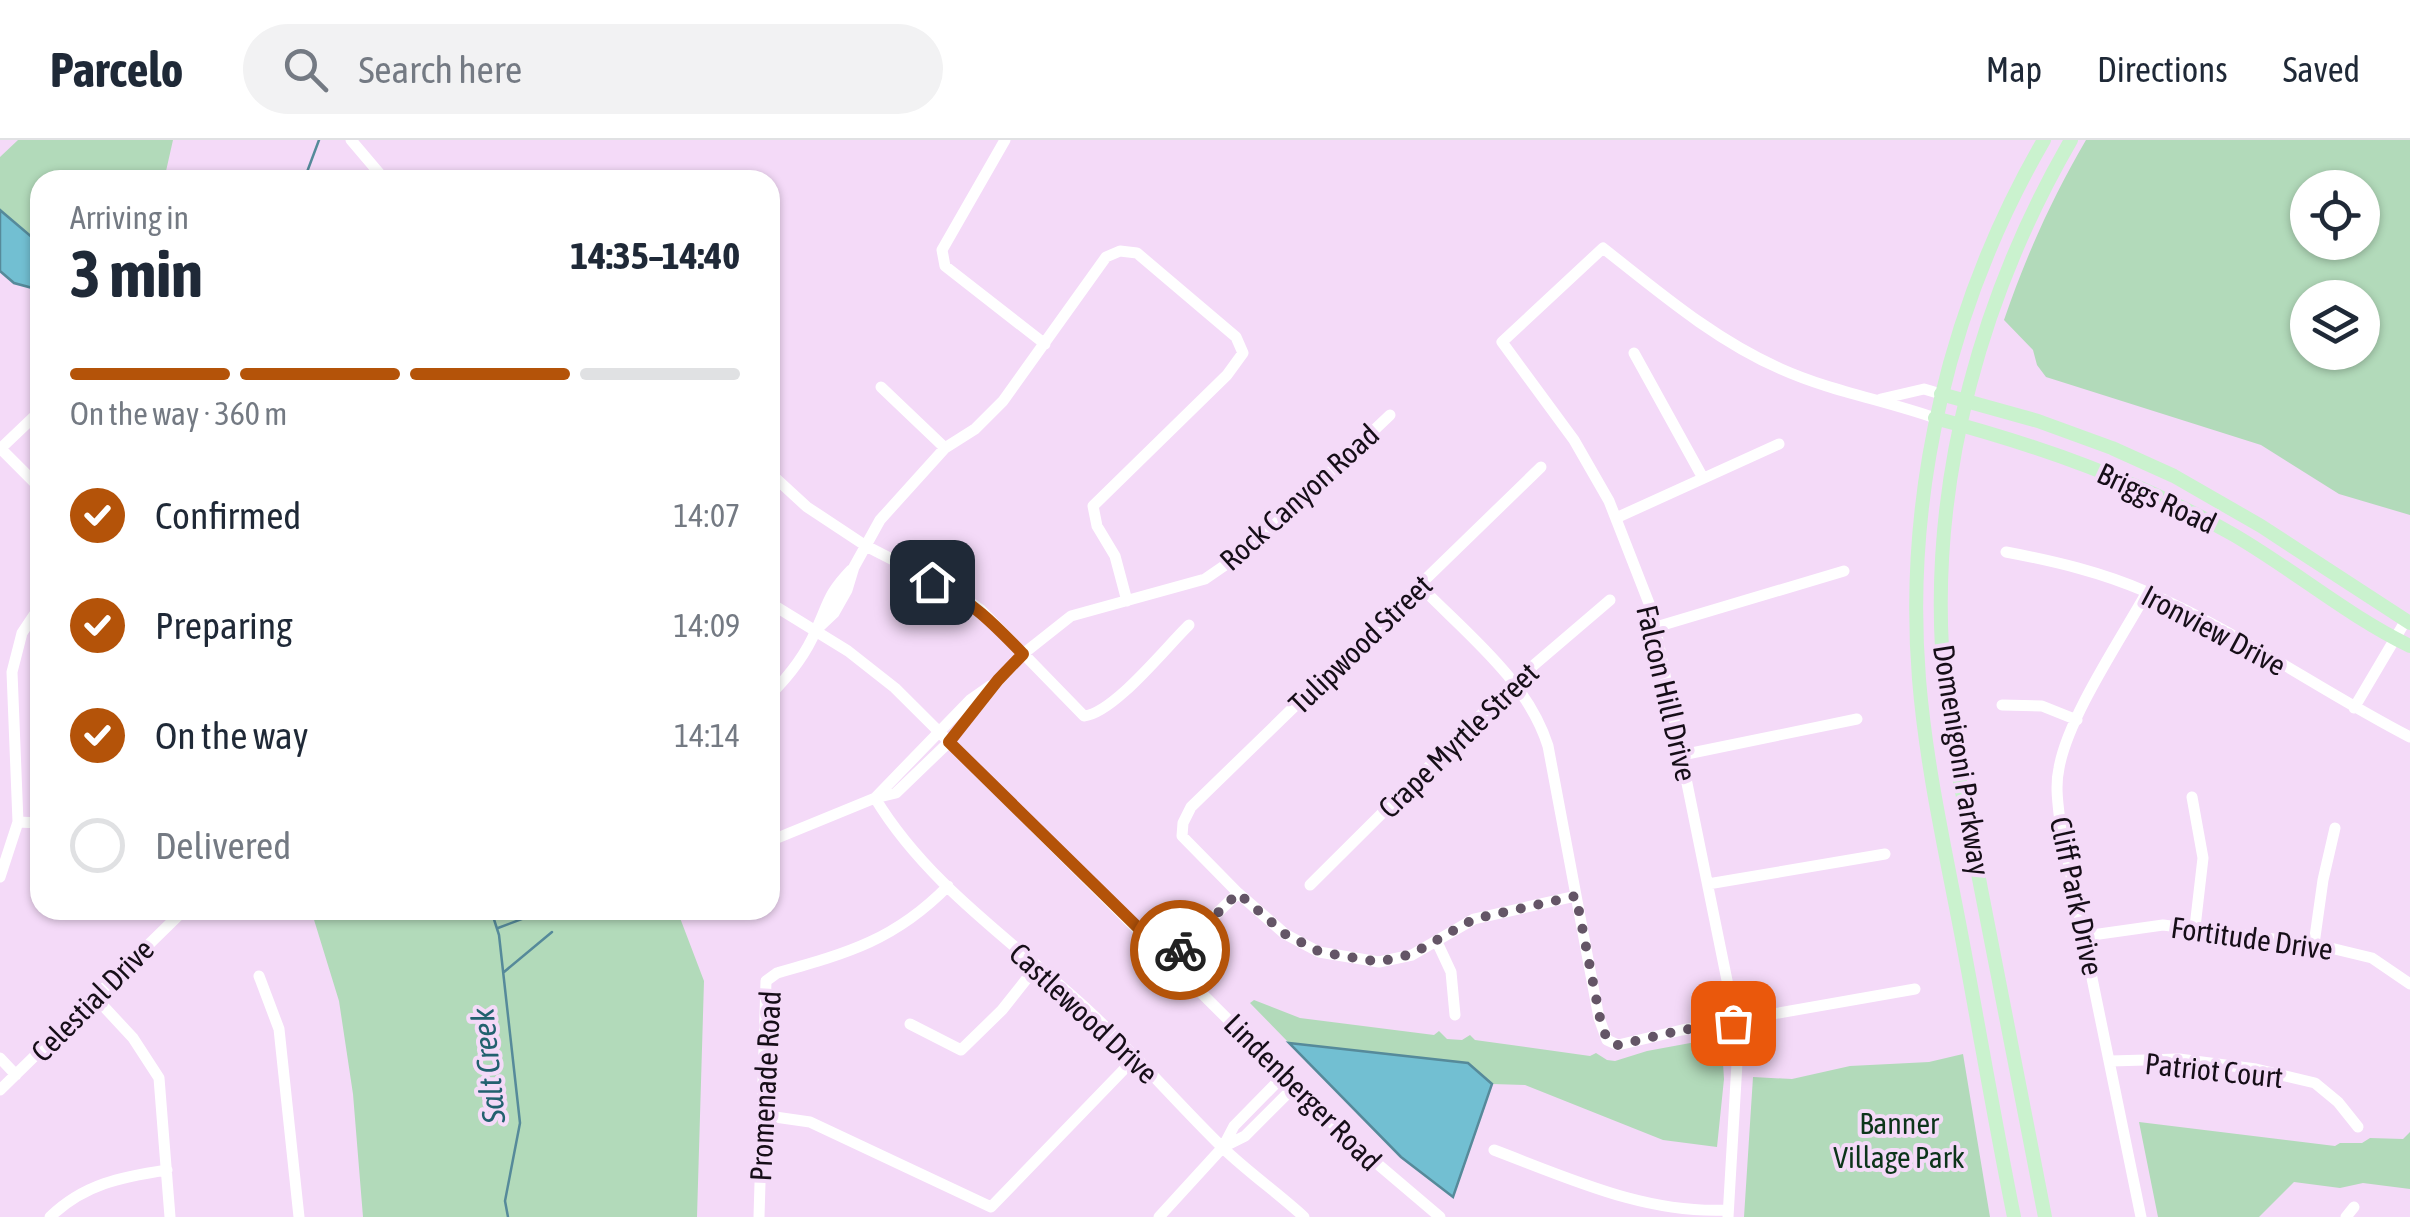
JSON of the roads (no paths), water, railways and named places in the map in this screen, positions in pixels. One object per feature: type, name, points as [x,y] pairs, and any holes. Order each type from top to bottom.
[{"type":"main road","name":"Domenigoni Parkway","points":[[2014,1217],[1932,784],[1920,690],[1916,604],[1918,548],[1941,394],[1993,242],[2044,140]]},
{"type":"main road","name":"Domenigoni Parkway","points":[[2045,1217],[1953,746],[1942,648],[1943,576],[1949,490],[1984,335],[2013,256],[2071,140]]},
{"type":"main road","name":"Briggs Road","points":[[1941,394],[2038,420],[2174,476],[2261,526],[2408,622]]},
{"type":"main road","name":"Briggs Road","points":[[1935,418],[2065,456],[2168,500],[2236,536],[2410,646]]},
{"type":"street","points":[[350,140],[377,170]]},
{"type":"street","points":[[1005,140],[942,250],[945,266],[1045,344]]},
{"type":"street","name":"Briggs Road","points":[[1604,248],[1694,319],[1743,350],[1824,386],[1882,399],[1935,418]]},
{"type":"street","name":"Falcon Hill Drive","points":[[1604,248],[1502,342],[1574,440],[1616,518],[1656,627],[1733,1023],[1737,1063],[1728,1214]]},
{"type":"street","points":[[780,682],[816,630],[834,613],[880,520],[945,448],[975,429],[1003,402],[1106,257],[1120,251],[1137,253],[1236,337],[1243,353],[1227,375],[1093,506],[1096,526],[1115,556],[1126,601]]},
{"type":"street","points":[[1634,353],[1703,478]]},
{"type":"street","points":[[881,387],[945,448]]},
{"type":"street","name":"Briggs Road","points":[[1882,399],[1924,389],[1941,394]]},
{"type":"street","name":"Rock Canyon Road","points":[[780,836],[896,793],[1023,654],[1071,616],[1205,579],[1250,548],[1390,415]]},
{"type":"street","points":[[30,420],[0,448],[30,478]]},
{"type":"street","points":[[1616,518],[1778,444]]},
{"type":"street","name":"Tulipwood Street","points":[[1238,893],[1182,836],[1191,807],[1541,467]]},
{"type":"street","points":[[780,482],[808,507],[866,546],[954,591],[981,610],[1084,716],[1095,715],[1122,692],[1189,624]]},
{"type":"street","name":"Ironview Drive","points":[[2006,552],[2097,573],[2147,592],[2238,637],[2354,708],[2410,737]]},
{"type":"street","points":[[1656,627],[1844,571]]},
{"type":"street","points":[[1420,586],[1514,682],[1540,720],[1607,1040],[1618,1045],[1682,1030],[1915,990]]},
{"type":"street","name":"Cliff Park Drive","points":[[2141,1217],[2056,792],[2063,751],[2076,720],[2147,592]]},
{"type":"street","name":"Crape Myrtle Street","points":[[1310,885],[1514,682],[1610,600]]},
{"type":"street","name":"Lindenberger Road","points":[[780,609],[878,674],[1284,1076],[1398,1185],[1440,1217]]},
{"type":"street","points":[[0,877],[18,822],[12,672],[22,633],[30,621]]},
{"type":"street","points":[[2354,708],[2393,638],[2408,622]]},
{"type":"street","points":[[2002,704],[2042,706],[2076,720]]},
{"type":"street","points":[[1682,756],[1857,719]]},
{"type":"street","points":[[2192,797],[2202,858],[2195,927]]},
{"type":"street","name":"Castlewood Drive","points":[[875,798],[904,842],[948,886],[1090,1013],[1223,1147],[1304,1217]]},
{"type":"street","points":[[18,822],[30,823]]},
{"type":"street","points":[[2314,944],[2335,828]]},
{"type":"street","points":[[1708,884],[1885,854]]},
{"type":"street","name":"Promenade Road","points":[[759,1217],[766,981],[871,944],[913,919],[948,886]]},
{"type":"street","points":[[1170,959],[1238,893],[1285,934],[1320,952],[1379,962],[1412,954],[1474,919],[1576,896]]},
{"type":"street","name":"Celestial Drive","points":[[0,1090],[174,920]]},
{"type":"street","name":"Fortitude Drive","points":[[2085,936],[2136,927],[2195,927],[2314,944],[2372,958],[2410,984]]},
{"type":"street","points":[[1436,942],[1452,972],[1455,1015]]},
{"type":"street","points":[[910,1024],[961,1050],[1002,1010],[1036,967]]},
{"type":"street","points":[[260,976],[279,1030],[299,1217]]},
{"type":"street","points":[[94,996],[133,1038],[159,1078],[170,1217]]},
{"type":"street","points":[[0,1058],[16,1074]]},
{"type":"street","points":[[761,1116],[810,1122],[992,1207],[1135,1058]]},
{"type":"street","name":"Patriot Court","points":[[2111,1061],[2179,1059],[2256,1069],[2316,1083],[2358,1126]]},
{"type":"street","points":[[1159,1217],[1223,1147],[1234,1126],[1284,1076]]},
{"type":"street","points":[[1223,1147],[1245,1136],[1295,1086]]},
{"type":"street","points":[[1494,1150],[1632,1202],[1728,1214]]},
{"type":"street","points":[[50,1217],[92,1187],[116,1178],[166,1170]]},
{"type":"water","points":[[0,210],[30,236],[30,287],[14,283],[0,271]]},
{"type":"water","points":[[1289,1043],[1468,1063],[1492,1084],[1453,1197],[1401,1157]]},
{"type":"waterway","name":"Salt Creek","points":[[308,170],[319,140]]},
{"type":"waterway","name":"Salt Creek","points":[[494,920],[520,1123],[505,1201],[508,1217]]},
{"type":"waterway","points":[[498,928],[519,920]]},
{"type":"waterway","points":[[504,972],[552,932]]},
{"type":"park label","name":"Banner Village Park","points":[[1899,1140]]}]
